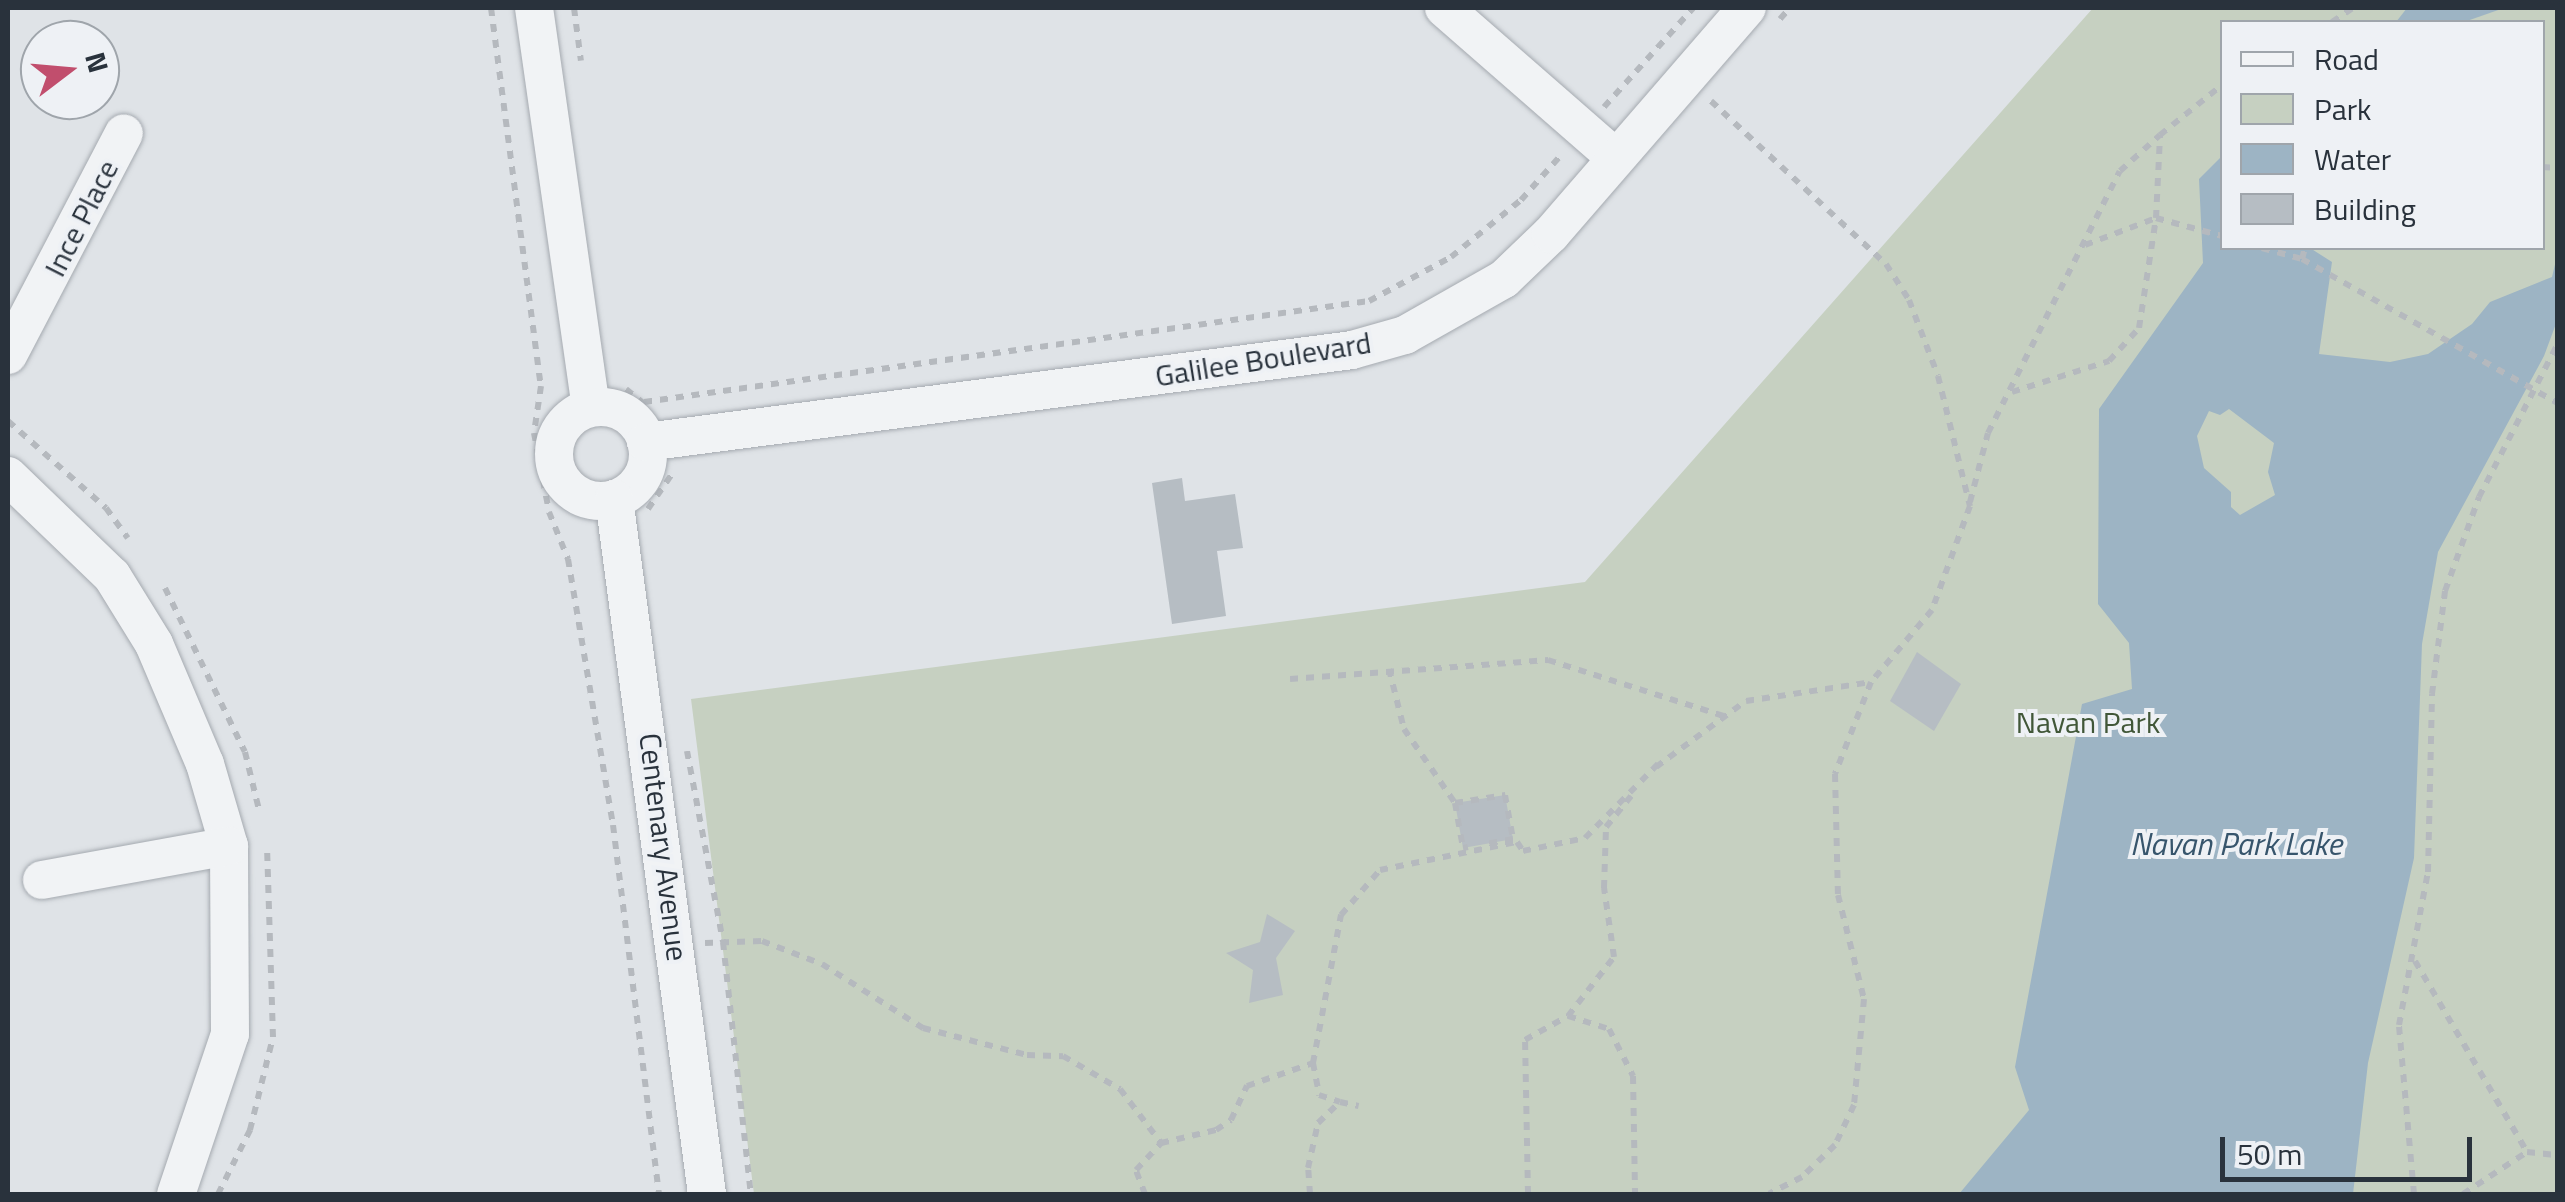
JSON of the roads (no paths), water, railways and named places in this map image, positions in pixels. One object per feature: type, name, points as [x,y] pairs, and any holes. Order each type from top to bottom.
[{"type":"street","points":[[534,8],[591,407]]},
{"type":"street","points":[[1444,8],[1615,157]]},
{"type":"street","name":"Galilee Boulevard","points":[[646,442],[1352,350],[1405,335],[1504,278],[1746,8]]},
{"type":"street","name":"Ince Place","points":[[8,355],[124,133]]},
{"type":"street","points":[[591,407],[632,418],[646,442],[638,483],[614,500],[584,498],[555,465],[553,450],[565,422],[591,407]]},
{"type":"street","points":[[8,476],[112,576],[154,644],[205,764],[228,846],[230,1034],[176,1194]]},
{"type":"street","name":"Centenary Avenue","points":[[614,500],[654,758],[707,1194]]},
{"type":"street","points":[[42,880],[228,846]]},
{"type":"water","points":[[2407,8],[2504,8],[2470,20],[2398,20]]},
{"type":"water","name":"Navan Park Lake","points":[[2220,158],[2220,250],[2313,250],[2332,262],[2319,354],[2390,362],[2428,354],[2472,324],[2490,302],[2552,277],[2557,256],[2557,321],[2544,356],[2438,552],[2422,644],[2414,858],[2368,1063],[2353,1194],[1959,1194],[2029,1110],[2015,1067],[2082,704],[2132,689],[2129,643],[2098,604],[2099,409],[2203,263],[2199,179]],"holes":[[[2229,409],[2274,443],[2268,472],[2275,495],[2240,515],[2231,507],[2231,492],[2204,468],[2197,436],[2209,411],[2220,415]]]},
{"type":"park label","name":"Navan Park","points":[[2088,722]]}]
